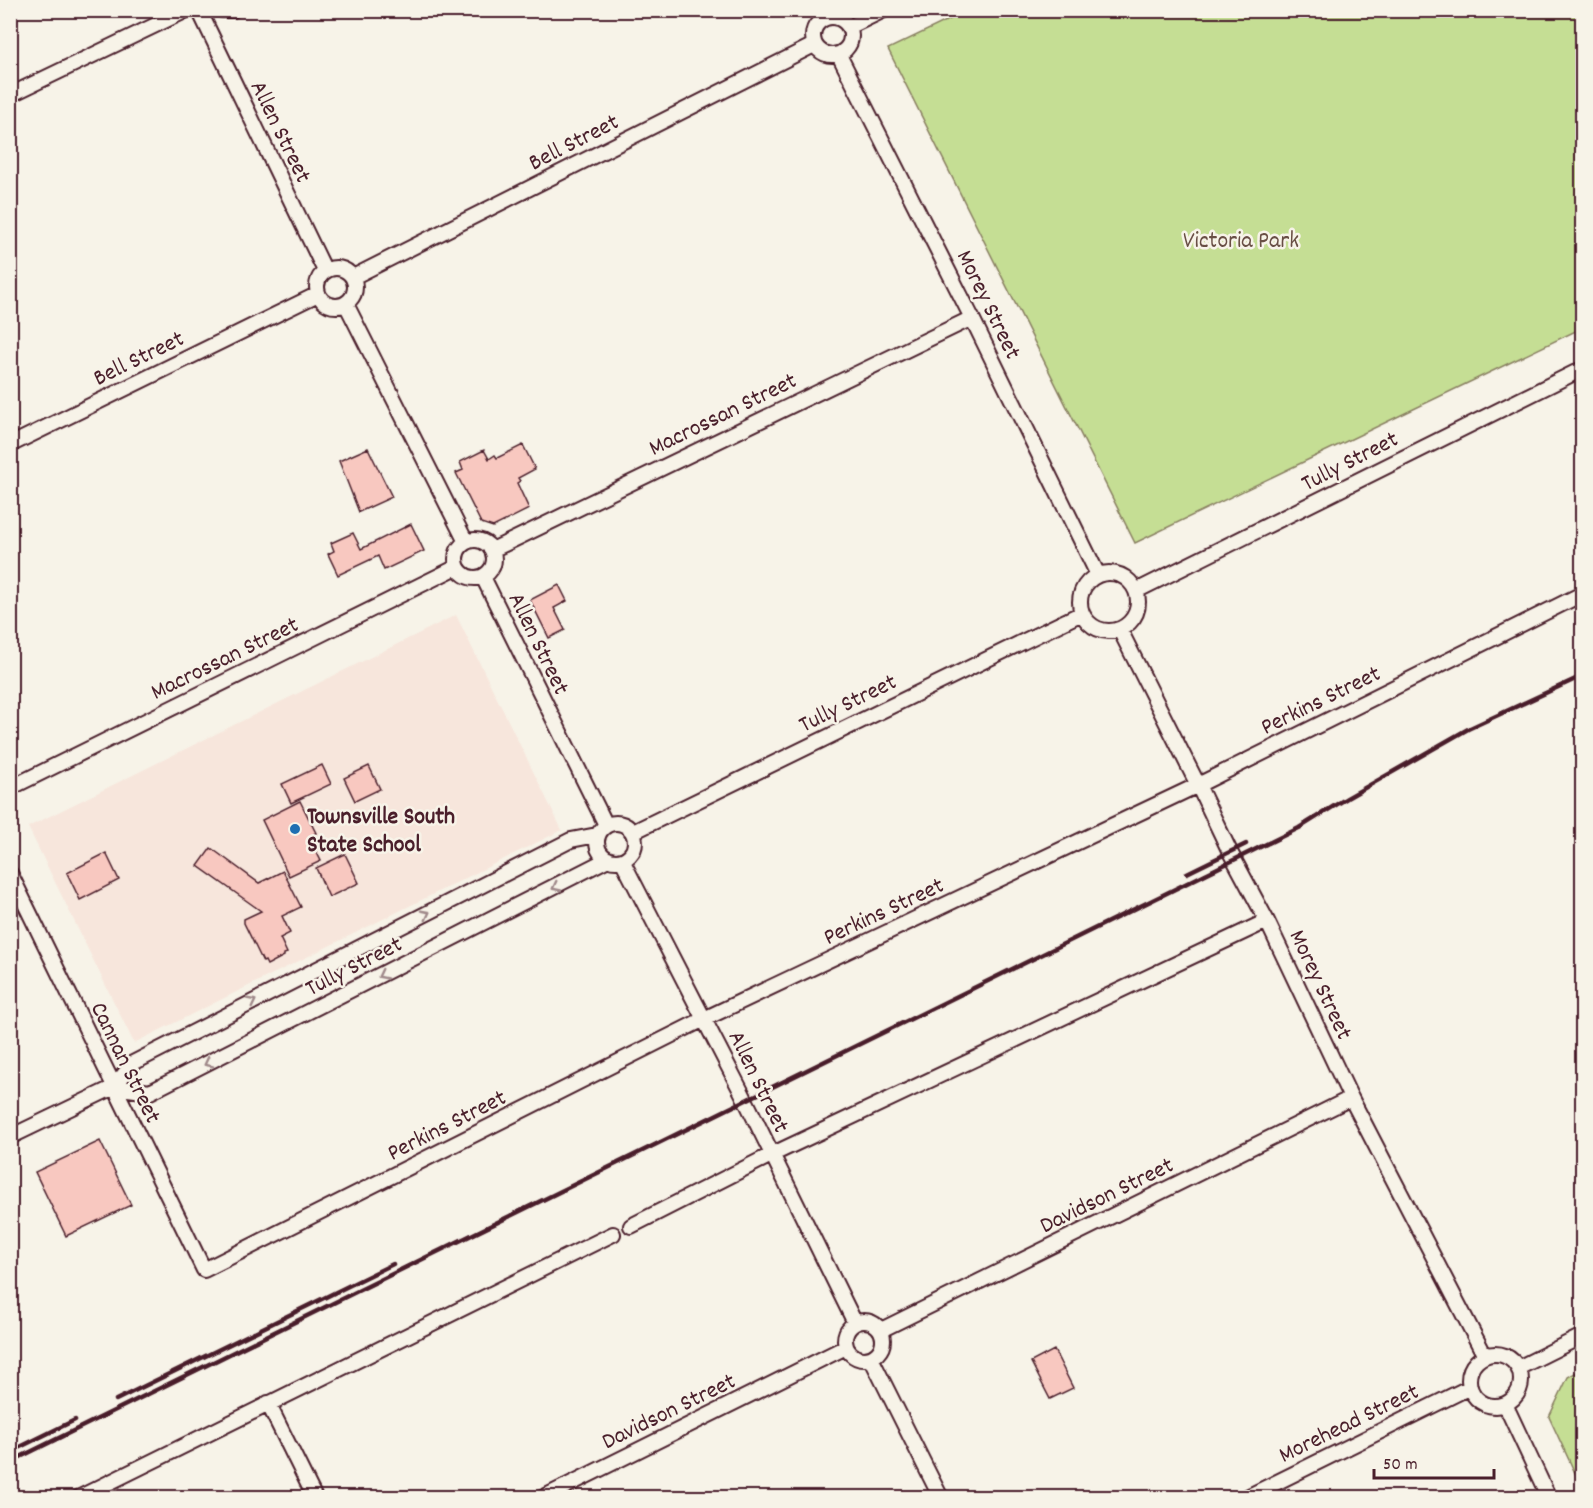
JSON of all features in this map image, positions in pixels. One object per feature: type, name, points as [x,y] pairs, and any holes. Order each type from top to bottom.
[{"type":"street","points":[[10,95],[187,10]]},
{"type":"street","name":"Allen Street","points":[[199,10],[325,271]]},
{"type":"street","points":[[222,10],[233,10]]},
{"type":"street","points":[[849,27],[884,10]]},
{"type":"street","points":[[820,15],[838,18],[849,27],[850,43],[839,55],[825,55],[814,45],[813,31],[820,15]]},
{"type":"street","name":"Bell Street","points":[[353,278],[814,45]]},
{"type":"street","name":"Morey Street","points":[[839,55],[1098,575]]},
{"type":"street","points":[[331,268],[341,268],[353,278],[354,293],[346,304],[335,307],[328,305],[318,294],[317,280],[325,271],[331,268]]},
{"type":"street","name":"Bell Street","points":[[10,445],[318,294]]},
{"type":"street","points":[[346,304],[466,542]]},
{"type":"street","name":"Macrossan Street","points":[[492,550],[972,318]]},
{"type":"street","name":"Tully Street","points":[[1136,591],[1582,369]]},
{"type":"street","points":[[480,540],[492,550],[494,566],[483,577],[476,579],[467,577],[457,567],[457,553],[466,542],[480,540]]},
{"type":"street","name":"Macrossan Street","points":[[10,788],[457,567]]},
{"type":"street","points":[[1116,573],[1124,577],[1136,591],[1137,609],[1134,618],[1120,630],[1102,631],[1086,621],[1082,613],[1080,595],[1090,579],[1098,575],[1116,573]]},
{"type":"street","name":"Allen Street","points":[[483,577],[601,830]]},
{"type":"street","name":"Perkins Street","points":[[204,1270],[704,1019],[1198,785],[1582,594]]},
{"type":"street","name":"Tully Street","points":[[633,832],[1082,613]]},
{"type":"street","name":"Morey Street","points":[[1120,630],[1230,852],[1267,921],[1351,1098],[1485,1356]]},
{"type":"street","points":[[615,822],[625,824],[633,832],[635,840],[630,855],[622,860],[608,859],[602,855],[598,849],[601,830],[615,822]]},
{"type":"street","name":"Tully Street","points":[[10,1137],[114,1087],[133,1063],[571,840],[601,830]]},
{"type":"street","name":"Tully Street","points":[[114,1087],[150,1092],[608,859]]},
{"type":"street","name":"Allen Street","points":[[622,860],[855,1323]]},
{"type":"street","name":"Cannan Street","points":[[10,873],[204,1270]]},
{"type":"street","points":[[631,1226],[771,1155],[1267,921]]},
{"type":"street","name":"Davidson Street","points":[[881,1330],[1351,1098]]},
{"type":"street","points":[[78,1497],[613,1234]]},
{"type":"street","points":[[868,1321],[881,1330],[882,1347],[871,1358],[865,1360],[856,1358],[846,1347],[845,1334],[855,1323],[868,1321]]},
{"type":"street","points":[[1518,1368],[1582,1336]]},
{"type":"street","name":"Davidson Street","points":[[542,1497],[846,1347]]},
{"type":"street","points":[[1492,1354],[1507,1357],[1518,1368],[1520,1389],[1511,1401],[1505,1404],[1491,1406],[1484,1403],[1478,1399],[1470,1387],[1469,1380],[1473,1365],[1485,1356],[1492,1354]]},
{"type":"street","points":[[871,1358],[941,1497]]},
{"type":"street","name":"Morehead Street","points":[[1245,1497],[1470,1387]]},
{"type":"street","points":[[268,1403],[315,1497]]},
{"type":"street","points":[[1505,1404],[1549,1497]]},
{"type":"shaded area","name":"Townsville South State School","points":[[456,615],[562,830],[134,1043],[28,827]]},
{"type":"green space","name":"Victoria Park","points":[[967,11],[1582,11],[1582,328],[1135,543],[888,49]]},
{"type":"green space","points":[[1582,1369],[1582,1488],[1549,1417],[1568,1377]]},
{"type":"building","points":[[523,445],[535,469],[518,478],[520,481],[517,483],[529,509],[493,527],[481,523],[456,473],[463,470],[460,462],[484,450],[489,459],[495,455],[497,458]]},
{"type":"building","points":[[368,448],[392,497],[359,512],[339,461]]},
{"type":"building","points":[[411,524],[424,551],[384,570],[378,556],[338,575],[328,554],[334,551],[331,543],[353,533],[361,549]]},
{"type":"building","points":[[559,585],[567,601],[554,608],[565,630],[549,638],[530,600]]},
{"type":"building","points":[[322,765],[331,784],[291,803],[282,784]]},
{"type":"building","points":[[369,766],[380,789],[355,801],[344,778]]},
{"type":"building","points":[[300,801],[316,833],[309,837],[321,861],[289,876],[262,820]]},
{"type":"building","points":[[211,848],[259,883],[283,871],[301,907],[282,916],[290,933],[280,938],[287,953],[284,956],[267,965],[265,961],[263,962],[244,923],[244,919],[261,911],[198,866]]},
{"type":"building","points":[[106,853],[119,880],[80,900],[67,873]]},
{"type":"building","points":[[345,854],[359,883],[329,897],[316,868]]},
{"type":"building","points":[[100,1141],[131,1205],[66,1236],[35,1172]]},
{"type":"building","points":[[1054,1350],[1073,1388],[1050,1399],[1031,1362]]},
{"type":"railway","points":[[10,1462],[1299,828],[1468,729],[1582,676]]},
{"type":"railway","points":[[1187,873],[1246,844]]},
{"type":"railway","points":[[116,1400],[393,1264]]},
{"type":"railway","points":[[10,1452],[75,1420]]},
{"type":"place","name":"Townsville South State School","points":[[295,829]]}]
